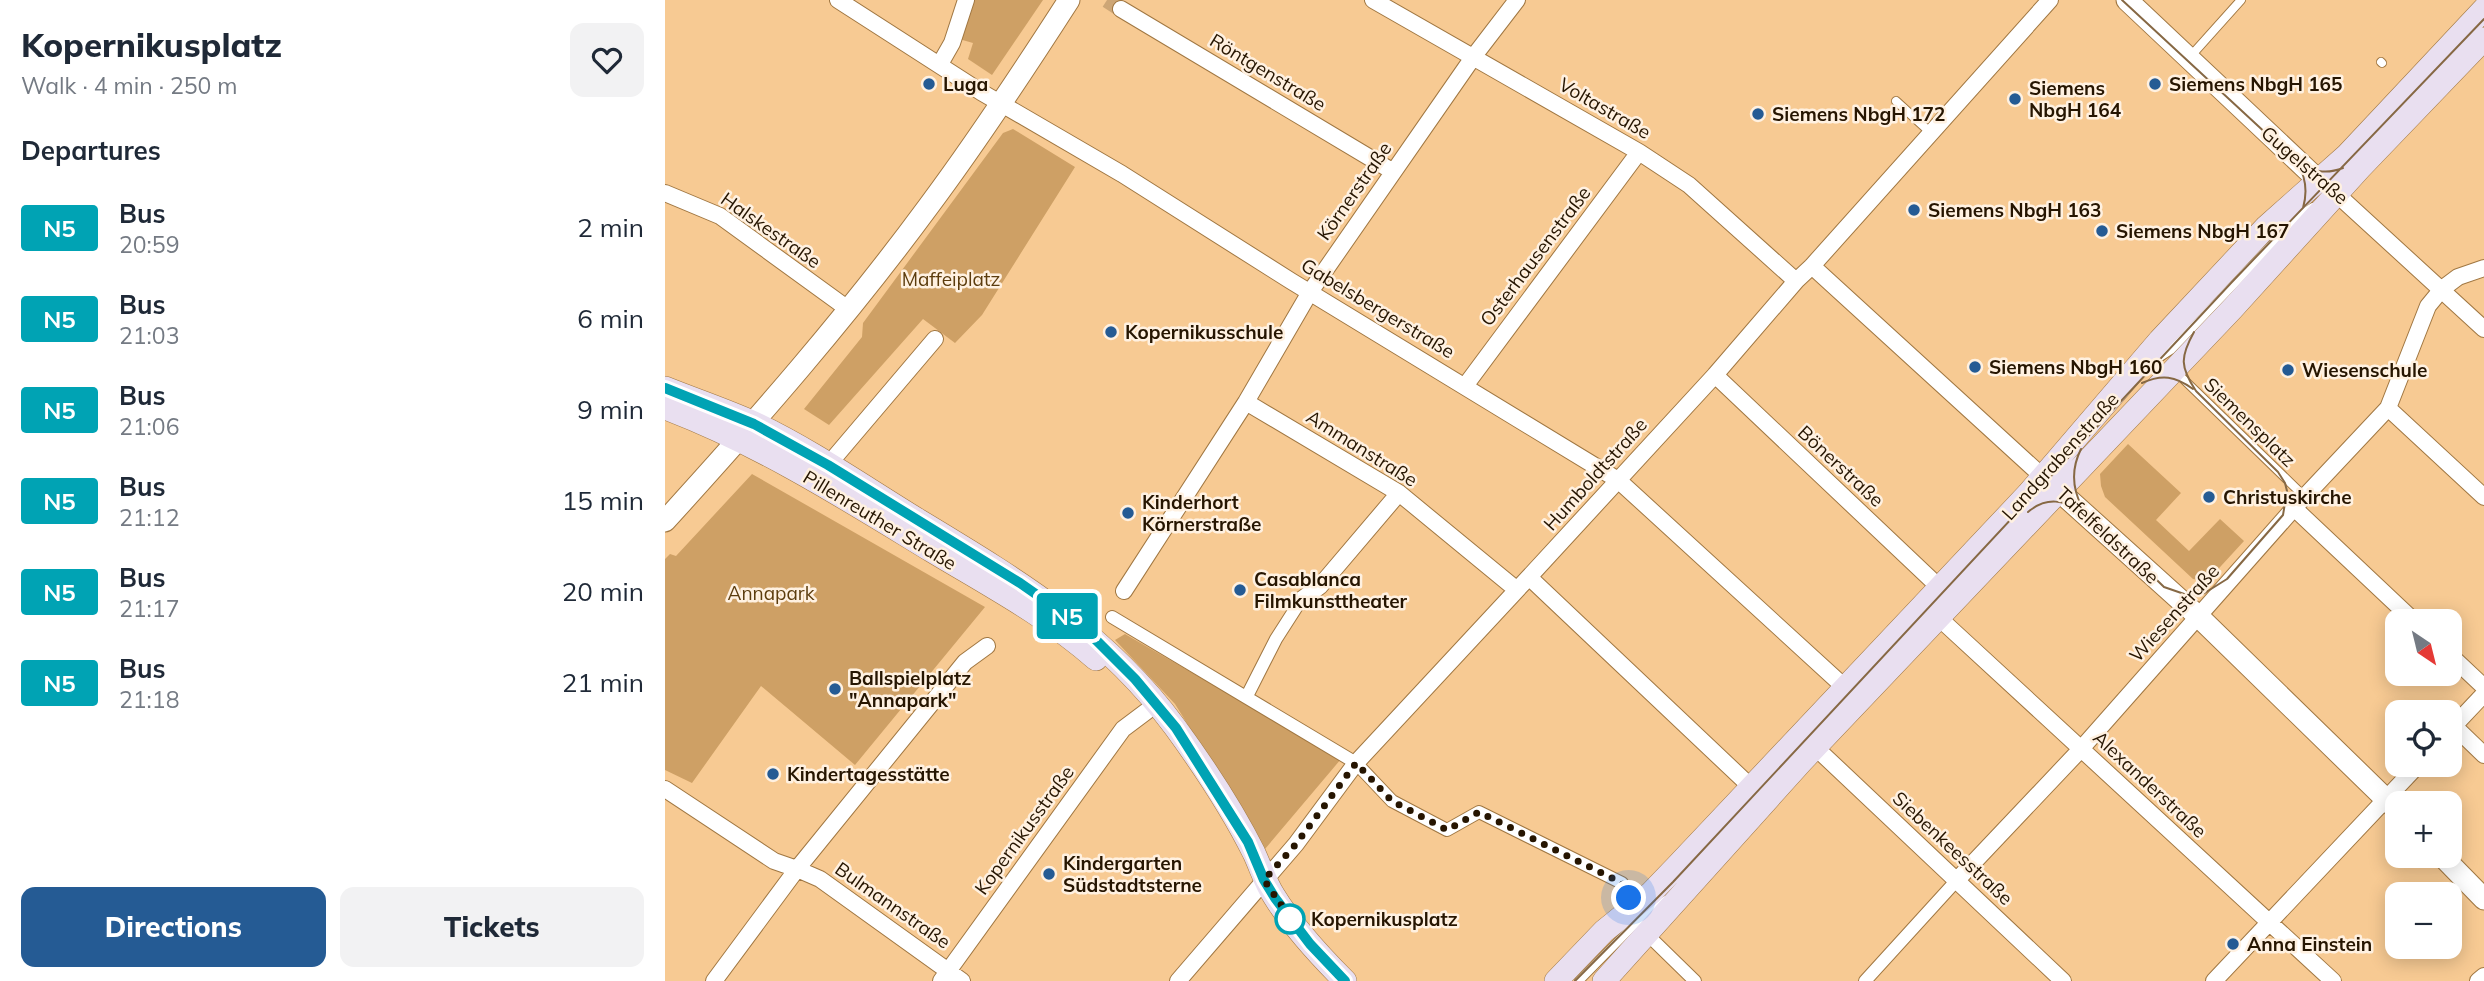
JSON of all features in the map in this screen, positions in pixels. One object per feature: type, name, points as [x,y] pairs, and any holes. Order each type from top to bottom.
[{"type":"main road","name":"Landgrabenstraße","points":[[1645,911],[1745,781],[1853,694],[1938,617],[2051,483],[2160,340],[2266,227],[2328,187],[2474,35],[2484,9]]},
{"type":"main road","name":"Landgrabenstraße","points":[[1645,911],[1680,894],[1815,747],[1853,694],[1939,587],[2181,362],[2294,243],[2328,187],[2407,85],[2474,35]]},
{"type":"main road","name":"Pillenreuther Straße","points":[[665,388],[747,432],[844,498],[1046,621],[1098,661],[1147,711],[1186,764],[1245,863],[1264,880],[1298,929],[1345,981]]},
{"type":"main road","name":"Pillenreuther Straße","points":[[665,408],[747,432],[828,465],[1020,583],[1063,613],[1107,650],[1154,701],[1189,748],[1255,854],[1264,880]]},
{"type":"main road","points":[[1556,981],[1604,931],[1645,911]]},
{"type":"main road","points":[[1604,981],[1645,911]]},
{"type":"street","name":"Gabelsbergerstraße","points":[[838,0],[1002,104],[1057,134],[1618,481],[1853,694]]},
{"type":"street","points":[[940,64],[952,43],[966,0]]},
{"type":"street","points":[[665,521],[747,432],[928,207],[1002,104],[1069,0]]},
{"type":"street","name":"Voltastraße","points":[[1373,0],[1639,152],[1689,185],[1795,281]]},
{"type":"street","name":"Körnerstraße","points":[[1124,591],[1246,402],[1310,292],[1392,171],[1517,0]]},
{"type":"street","name":"Humboldtstraße","points":[[1178,981],[1296,844],[1356,763],[1715,375],[1795,281],[1812,266],[2050,0]]},
{"type":"street","name":"Gugelstraße","points":[[2127,0],[2384,240],[2484,329]]},
{"type":"street","name":"Röntgenstraße","points":[[1121,9],[1392,171]]},
{"type":"street","name":"Osterhausenstraße","points":[[1465,386],[1639,152]]},
{"type":"street","name":"Halskestraße","points":[[665,193],[720,216],[848,309]]},
{"type":"street","name":"Tafelfeldstraße","points":[[1812,266],[2199,617],[2385,797]]},
{"type":"street","name":"Wiesenstraße","points":[[1867,979],[2081,749],[2299,503],[2388,408],[2428,306],[2442,289],[2458,277],[2484,268]]},
{"type":"street","points":[[828,465],[935,339]]},
{"type":"street","name":"Bönerstraße","points":[[1715,375],[1939,587]]},
{"type":"street","name":"Ammanstraße","points":[[1246,402],[1399,493],[1517,590]]},
{"type":"street","points":[[2388,408],[2484,497]]},
{"type":"street","points":[[1247,696],[1276,639],[1301,600],[1320,586],[1399,493]]},
{"type":"street","points":[[2299,503],[2402,609]]},
{"type":"street","points":[[1529,577],[1745,781]]},
{"type":"street","points":[[1112,617],[1356,763],[1392,801],[1447,830],[1479,812],[1622,883],[1629,898],[1645,911],[1654,941],[1695,981]]},
{"type":"street","name":"Alexanderstraße","points":[[1938,617],[2333,981]]},
{"type":"street","points":[[714,981],[797,869],[965,662],[987,646]]},
{"type":"street","points":[[2462,666],[2484,687]]},
{"type":"street","points":[[2462,717],[2484,694]]},
{"type":"street","name":"Kopernikusstraße","points":[[951,977],[1123,729],[1147,711]]},
{"type":"street","points":[[2462,736],[2484,755]]},
{"type":"street","name":"Siebenkeesstraße","points":[[1815,747],[2063,981]]},
{"type":"street","name":"Bulmannstraße","points":[[665,789],[774,861],[820,879],[951,977]]},
{"type":"street","points":[[2214,981],[2385,811]]},
{"type":"street","points":[[2454,868],[2484,899]]},
{"type":"street","points":[[2478,981],[2484,976]]},
{"type":"lane","points":[[2189,58],[2241,0]]},
{"type":"lane","points":[[2474,35],[2484,16]]},
{"type":"lane","points":[[1896,101],[1931,133]]},
{"type":"lane","points":[[2131,376],[2171,351],[2328,187]]},
{"type":"lane","points":[[2300,215],[2328,187]]},
{"type":"lane","points":[[2181,362],[2199,323]]},
{"type":"lane","name":"Siemensplatz","points":[[2181,362],[2299,503]]},
{"type":"lane","points":[[1579,981],[1645,911]]},
{"type":"green space","points":[[971,0],[1043,0],[992,75],[968,59],[973,43],[959,39]]},
{"type":"green space","name":"Maffeiplatz","points":[[1013,129],[1075,167],[982,315],[955,343],[923,319],[829,425],[804,409],[862,337],[863,323],[1003,133]]},
{"type":"green space","points":[[2128,444],[2181,493],[2156,520],[2189,551],[2220,519],[2244,541],[2210,578],[2204,581],[2193,579],[2105,497],[2100,474]]},
{"type":"green space","name":"Annapark","points":[[752,474],[985,607],[855,765],[761,686],[692,783],[665,770],[665,559],[670,554],[676,556]]},
{"type":"green space","points":[[1125,634],[1341,759],[1265,849],[1175,704],[1115,640]]},
{"type":"tunnel","points":[[1107,0],[1121,9]]},
{"type":"tram line","points":[[2122,0],[2297,162],[2319,171],[2343,168]]},
{"type":"tram line","points":[[1575,981],[1673,882],[2231,283],[2484,19]]},
{"type":"tram line","points":[[2297,162],[2305,184],[2303,208]]},
{"type":"tram line","points":[[2081,449],[2074,478],[2082,507],[2164,587],[2190,596],[2203,594],[2227,579],[2283,515],[2287,491],[2278,472],[2191,383],[2185,368],[2184,355],[2194,332]]},
{"type":"tram line","points":[[2142,383],[2156,378],[2168,378],[2193,389]]},
{"type":"tram line","points":[[2028,512],[2042,504],[2056,502],[2070,505],[2085,513]]},
{"type":"bus line","name":"N5","points":[[665,388],[754,424],[828,465],[1020,583],[1095,639],[1122,664],[1176,728],[1255,854],[1264,880],[1275,898],[1310,944],[1345,981]]},
{"type":"place","name":"Luga","points":[[929,84]]},
{"type":"place","name":"Siemens NbgH 165","points":[[2155,84]]},
{"type":"place","name":"Siemens NbgH 164","points":[[2015,99]]},
{"type":"place","name":"Siemens NbgH 172","points":[[1758,114]]},
{"type":"place","name":"Siemens NbgH 163","points":[[1914,210]]},
{"type":"place","name":"Siemens NbgH 167","points":[[2102,231]]},
{"type":"place","name":"Kopernikusschule","points":[[1111,332]]},
{"type":"place","name":"Siemens NbgH 160","points":[[1975,367]]},
{"type":"place","name":"Wiesenschule","points":[[2288,370]]},
{"type":"place","name":"Christuskirche","points":[[2209,497]]},
{"type":"place","name":"Kinderhort Körnerstraße","points":[[1128,513]]},
{"type":"place","name":"Casablanca Filmkunsttheater","points":[[1240,590]]},
{"type":"place","name":"Ballspielplatz \"Annapark\"","points":[[835,689]]},
{"type":"place","name":"Kindertagesstätte","points":[[773,774]]},
{"type":"place","name":"Kindergarten Südstadtsterne","points":[[1049,874]]},
{"type":"place","name":"Kopernikusplatz","points":[[1290,919]]},
{"type":"place","name":"Anna Einstein","points":[[2233,944]]},
{"type":"route","points":[[1290,919],[1293,922],[1264,880],[1296,844],[1356,763],[1392,801],[1447,830],[1479,812],[1622,883],[1629,898]]}]
